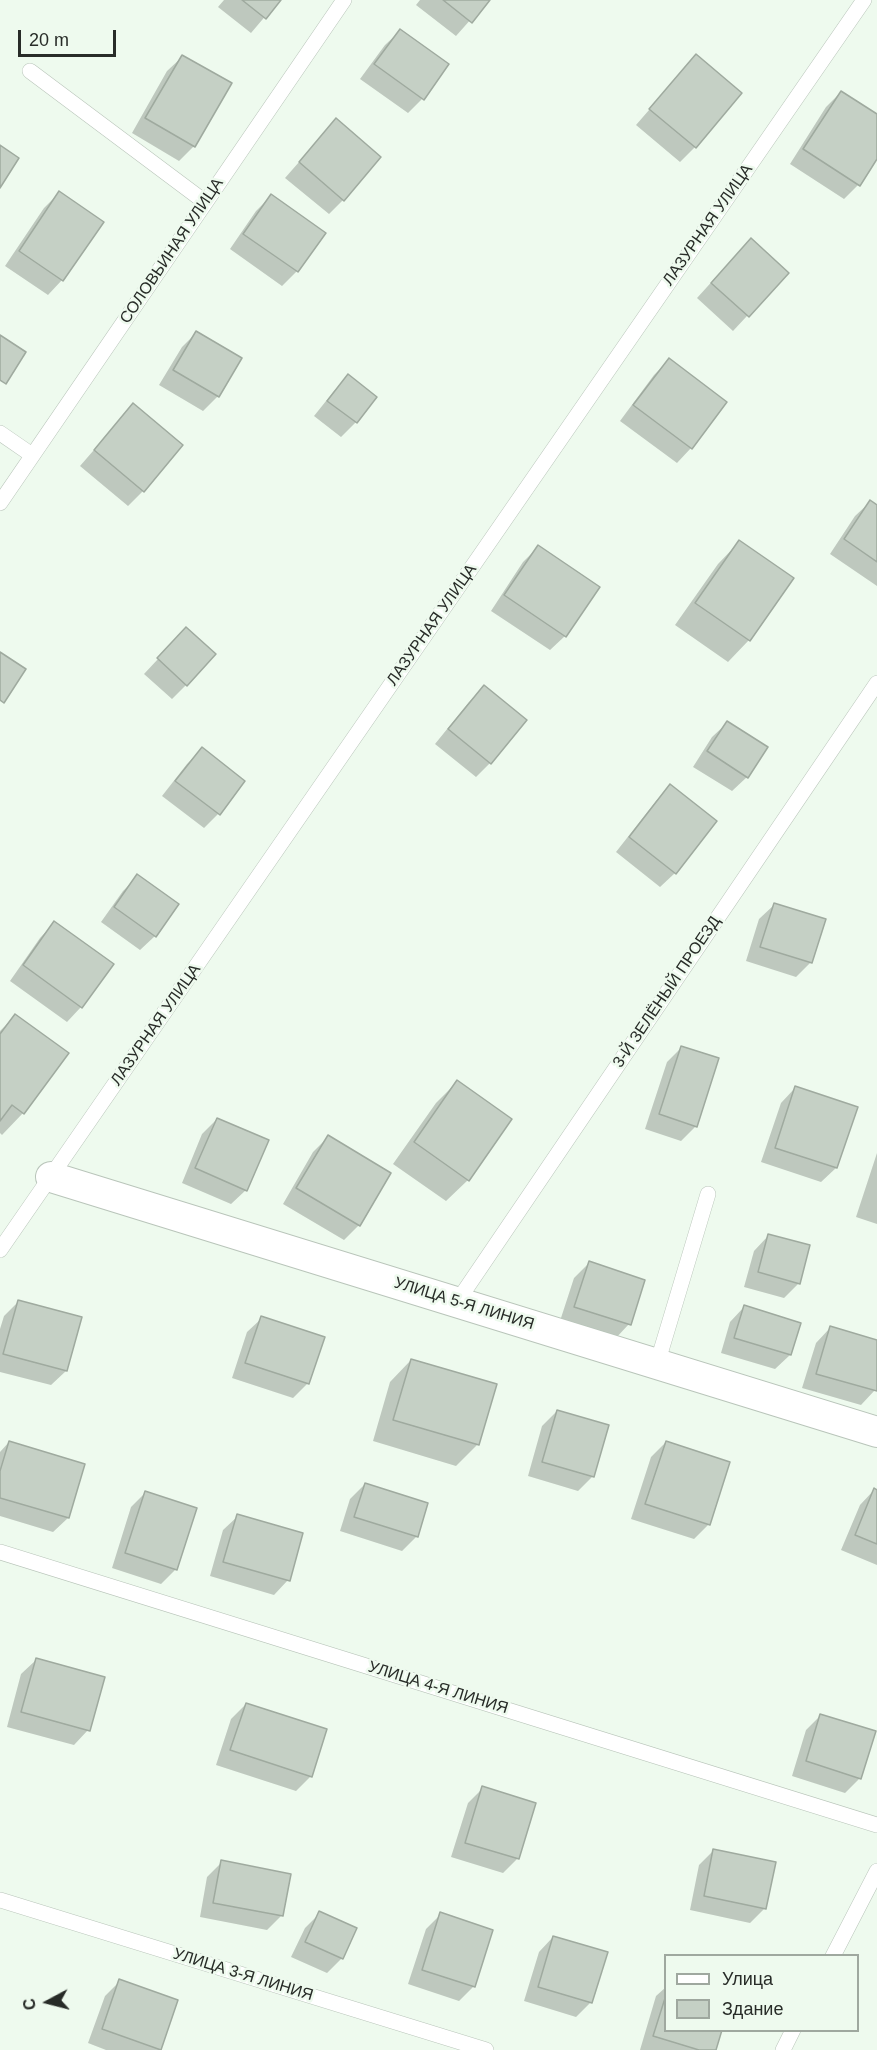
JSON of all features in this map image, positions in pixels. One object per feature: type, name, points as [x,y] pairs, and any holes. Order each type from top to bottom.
[{"type":"street","name":"УЛИЦА 5-Я ЛИНИЯ","points":[[51,1177],[877,1432]]},
{"type":"lane","name":"СОЛОВЬИНАЯ УЛИЦА","points":[[0,503],[344,0]]},
{"type":"lane","name":"ЛАЗУРНАЯ УЛИЦА","points":[[0,1250],[864,0]]},
{"type":"lane","points":[[30,70],[205,202]]},
{"type":"lane","points":[[0,433],[32,455]]},
{"type":"lane","name":"3-Й ЗЕЛЁНЫЙ ПРОЕЗД","points":[[457,1302],[877,682]]},
{"type":"lane","points":[[657,1364],[708,1194]]},
{"type":"lane","name":"УЛИЦА 4-Я ЛИНИЯ","points":[[0,1552],[877,1825]]},
{"type":"lane","points":[[833,1954],[877,1871]]},
{"type":"lane","name":"УЛИЦА 3-Я ЛИНИЯ","points":[[0,1900],[486,2050]]},
{"type":"lane","points":[[783,2050],[792,2032]]},
{"type":"building","points":[[242,0],[281,0],[266,19]]},
{"type":"building","points":[[443,0],[490,0],[472,23]]},
{"type":"building","points":[[400,29],[449,64],[424,100],[374,64]]},
{"type":"building","points":[[696,54],[742,93],[696,148],[649,109]]},
{"type":"building","points":[[182,55],[232,83],[195,147],[145,118]]},
{"type":"building","points":[[841,91],[877,114],[877,159],[860,186],[803,149]]},
{"type":"building","points":[[336,118],[381,157],[344,201],[299,162]]},
{"type":"building","points":[[0,145],[19,158],[0,188]]},
{"type":"building","points":[[59,191],[104,222],[63,281],[19,251]]},
{"type":"building","points":[[271,194],[326,233],[298,272],[243,234]]},
{"type":"building","points":[[751,238],[789,273],[749,317],[711,283]]},
{"type":"building","points":[[196,331],[242,358],[219,397],[173,370]]},
{"type":"building","points":[[0,335],[26,352],[6,384],[0,380]]},
{"type":"building","points":[[669,358],[727,402],[692,449],[633,405]]},
{"type":"building","points":[[348,374],[377,397],[357,423],[327,401]]},
{"type":"building","points":[[133,403],[183,445],[144,492],[94,450]]},
{"type":"building","points":[[870,500],[877,505],[877,562],[844,539]]},
{"type":"building","points":[[739,540],[794,578],[750,641],[695,603]]},
{"type":"building","points":[[538,545],[600,587],[566,637],[504,595]]},
{"type":"building","points":[[186,627],[216,654],[187,686],[157,658]]},
{"type":"building","points":[[0,652],[26,669],[4,703],[0,700]]},
{"type":"building","points":[[484,685],[527,720],[491,764],[448,729]]},
{"type":"building","points":[[727,721],[768,747],[748,778],[707,751]]},
{"type":"building","points":[[202,747],[245,781],[220,815],[175,781]]},
{"type":"building","points":[[670,784],[717,821],[676,874],[629,837]]},
{"type":"building","points":[[137,874],[179,904],[156,937],[114,907]]},
{"type":"building","points":[[774,903],[826,919],[812,963],[760,947]]},
{"type":"building","points":[[54,921],[114,964],[82,1008],[23,965]]},
{"type":"building","points":[[15,1014],[69,1053],[24,1114],[12,1105],[0,1121],[0,1034]]},
{"type":"building","points":[[681,1046],[719,1058],[697,1127],[659,1114]]},
{"type":"building","points":[[457,1080],[512,1119],[469,1181],[414,1142]]},
{"type":"building","points":[[795,1086],[858,1107],[837,1168],[775,1148]]},
{"type":"building","points":[[217,1118],[269,1140],[247,1191],[195,1168]]},
{"type":"building","points":[[328,1135],[391,1173],[360,1226],[296,1188]]},
{"type":"building","points":[[768,1234],[810,1245],[800,1284],[758,1272]]},
{"type":"building","points":[[589,1261],[645,1280],[631,1325],[574,1307]]},
{"type":"building","points":[[18,1300],[82,1317],[67,1371],[3,1354]]},
{"type":"building","points":[[744,1305],[801,1323],[791,1355],[734,1338]]},
{"type":"building","points":[[261,1316],[325,1337],[309,1384],[245,1363]]},
{"type":"building","points":[[830,1326],[877,1340],[877,1391],[816,1374]]},
{"type":"building","points":[[411,1359],[497,1384],[479,1445],[393,1420]]},
{"type":"building","points":[[557,1410],[609,1425],[594,1477],[542,1462]]},
{"type":"building","points":[[9,1441],[85,1464],[69,1518],[0,1498],[0,1471]]},
{"type":"building","points":[[666,1441],[730,1462],[710,1525],[645,1504]]},
{"type":"building","points":[[365,1483],[428,1503],[418,1537],[354,1517]]},
{"type":"building","points":[[874,1488],[877,1490],[877,1544],[855,1535]]},
{"type":"building","points":[[145,1491],[197,1508],[177,1570],[125,1553]]},
{"type":"building","points":[[237,1514],[303,1533],[290,1581],[223,1562]]},
{"type":"building","points":[[36,1658],[105,1677],[90,1731],[21,1712]]},
{"type":"building","points":[[246,1703],[327,1729],[312,1777],[230,1750]]},
{"type":"building","points":[[820,1714],[876,1731],[861,1779],[806,1761]]},
{"type":"building","points":[[482,1786],[536,1803],[519,1859],[465,1843]]},
{"type":"building","points":[[713,1849],[776,1862],[766,1909],[704,1896]]},
{"type":"building","points":[[221,1860],[291,1874],[283,1916],[213,1903]]},
{"type":"building","points":[[319,1911],[357,1928],[343,1959],[305,1942]]},
{"type":"building","points":[[440,1912],[493,1930],[475,1987],[422,1970]]},
{"type":"building","points":[[553,1936],[608,1952],[592,2003],[538,1987]]},
{"type":"building","points":[[119,1979],[178,2000],[161,2050],[102,2029]]},
{"type":"building","points":[[664,2001],[664,2032],[721,2032],[716,2050],[699,2050],[653,2036]]}]
